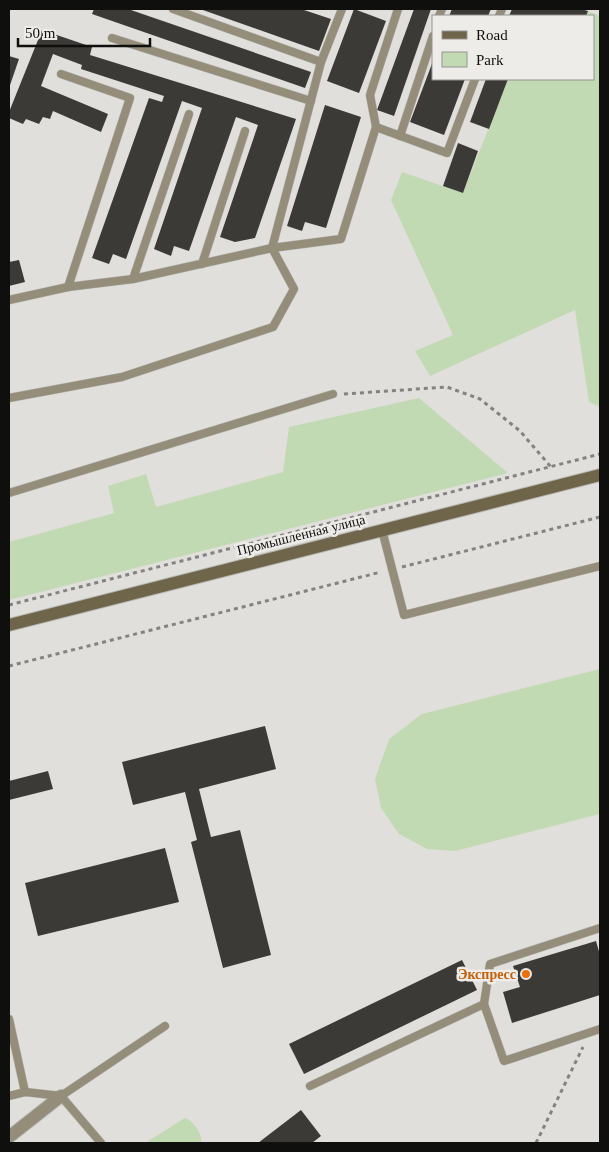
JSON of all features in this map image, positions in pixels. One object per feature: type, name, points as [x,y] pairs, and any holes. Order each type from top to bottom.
[{"type":"street","name":"Промышленная улица","points":[[9,625],[600,475]]},
{"type":"street","points":[[9,1137],[61,1096]]},
{"type":"lane","points":[[173,9],[321,62]]},
{"type":"lane","points":[[9,398],[122,377],[272,327],[294,290],[272,248],[321,62],[342,9]]},
{"type":"lane","points":[[9,300],[68,287],[133,279],[272,248],[340,239],[376,127],[370,95],[398,9]]},
{"type":"lane","points":[[112,38],[311,101]]},
{"type":"lane","points":[[400,136],[432,39]]},
{"type":"lane","points":[[61,74],[130,98],[68,287]]},
{"type":"lane","points":[[376,127],[447,152],[475,80]]},
{"type":"lane","points":[[133,279],[189,114]]},
{"type":"lane","points":[[202,264],[245,131]]},
{"type":"lane","points":[[9,493],[333,394]]},
{"type":"lane","points":[[382,530],[404,615],[600,566]]},
{"type":"lane","points":[[600,928],[490,964],[484,1004],[504,1061],[600,1029]]},
{"type":"lane","points":[[310,1086],[484,1004]]},
{"type":"lane","points":[[9,1019],[25,1092]]},
{"type":"lane","points":[[9,1096],[25,1092],[61,1096],[165,1026]]},
{"type":"lane","points":[[61,1096],[101,1143]]},
{"type":"path","points":[[333,394],[447,387],[480,399],[520,430],[551,467]]},
{"type":"path","points":[[9,605],[600,454]]},
{"type":"path","points":[[9,666],[600,516]]},
{"type":"path","points":[[536,1143],[591,1032]]},
{"type":"green space","points":[[588,11],[600,16],[600,407],[589,402],[575,310],[430,376],[415,351],[453,335],[391,200],[402,172],[463,193],[508,80],[594,80],[594,15],[586,15]]},
{"type":"green space","points":[[419,398],[508,473],[9,600],[9,542],[114,513],[108,486],[146,474],[156,507],[283,472],[289,427]]},
{"type":"green space","points":[[600,669],[600,814],[455,851],[427,849],[399,834],[381,808],[375,779],[389,739],[422,714]]},
{"type":"green space","points":[[185,1118],[197,1128],[201,1143],[145,1143]]},
{"type":"building","points":[[94,9],[128,9],[311,72],[305,88],[92,14]]},
{"type":"building","points":[[200,9],[301,9],[331,19],[319,51]]},
{"type":"building","points":[[354,9],[386,21],[359,93],[327,81]]},
{"type":"building","points":[[414,9],[431,9],[394,116],[377,110]]},
{"type":"building","points":[[452,9],[491,9],[488,15],[449,15]]},
{"type":"building","points":[[512,9],[581,9],[588,11],[586,15],[509,15]]},
{"type":"building","points":[[42,30],[92,47],[90,55],[296,119],[255,238],[235,242],[220,237],[258,125],[236,117],[189,251],[174,246],[171,256],[154,249],[202,108],[182,101],[126,259],[113,254],[109,264],[92,258],[149,98],[162,102],[164,96],[81,69],[82,65],[53,54],[41,86],[108,114],[101,132],[53,111],[50,119],[43,117],[39,124],[26,119],[23,124],[9,118],[9,112]]},
{"type":"building","points":[[9,56],[19,59],[9,88]]},
{"type":"building","points":[[432,64],[432,80],[465,80],[444,135],[410,122]]},
{"type":"building","points":[[486,80],[508,80],[489,129],[470,122]]},
{"type":"building","points":[[325,105],[361,117],[326,228],[305,222],[302,231],[287,226]]},
{"type":"building","points":[[458,143],[478,151],[463,193],[443,186]]},
{"type":"building","points":[[19,260],[25,282],[9,286],[9,262]]},
{"type":"building","points":[[265,726],[276,769],[199,789],[211,837],[240,830],[271,955],[223,968],[191,842],[197,840],[185,792],[133,805],[122,762]]},
{"type":"building","points":[[48,771],[53,789],[9,800],[9,781]]},
{"type":"building","points":[[165,848],[179,902],[38,936],[25,883]]},
{"type":"building","points":[[596,941],[600,955],[600,995],[512,1023],[503,992],[520,987],[513,966]]},
{"type":"building","points":[[462,960],[477,990],[304,1074],[289,1044]]},
{"type":"building","points":[[301,1110],[321,1136],[312,1143],[258,1143]]},
{"type":"place","name":"Экспресс","points":[[526,974]]}]
